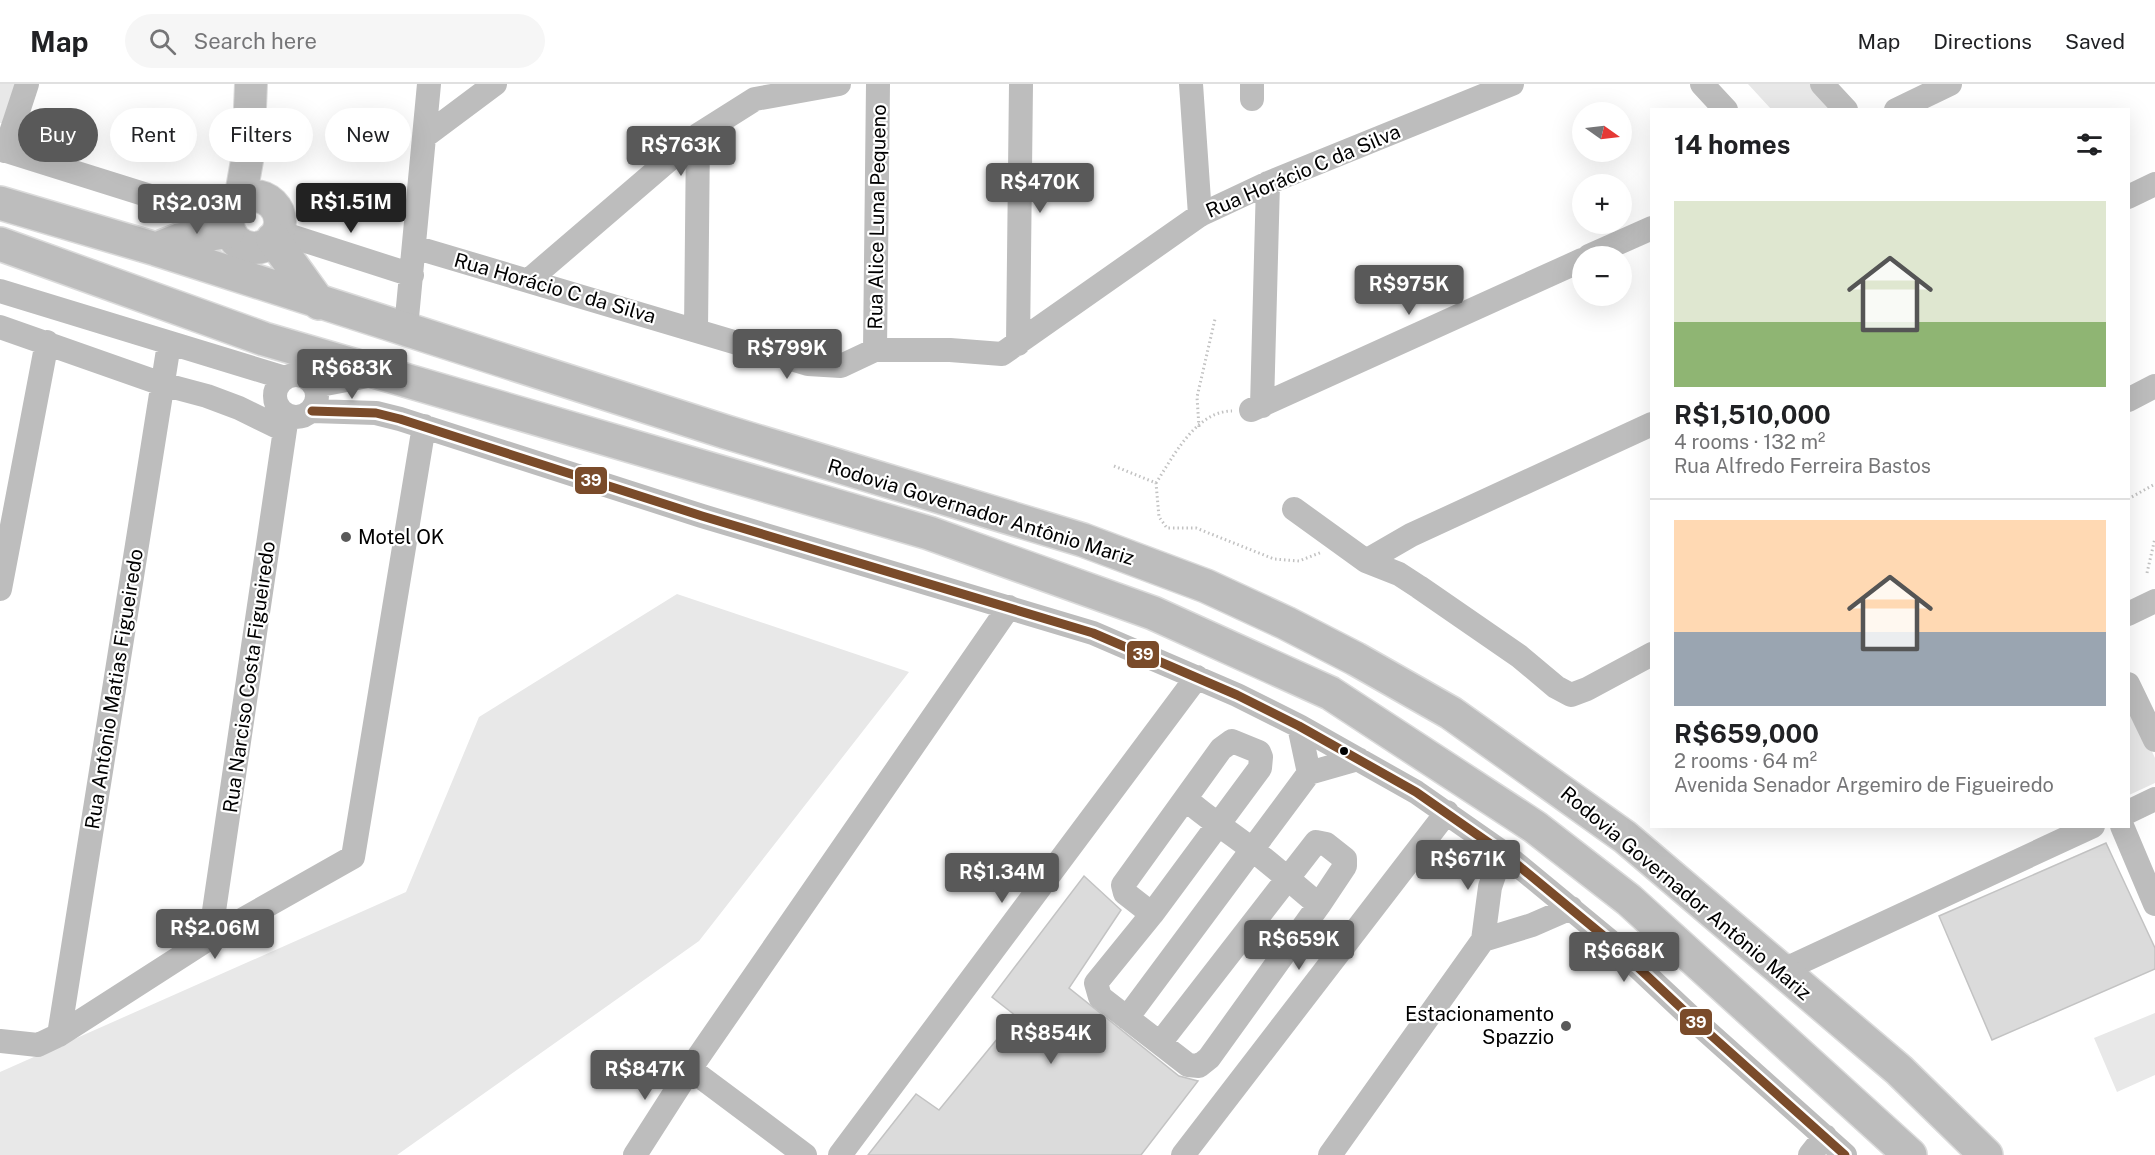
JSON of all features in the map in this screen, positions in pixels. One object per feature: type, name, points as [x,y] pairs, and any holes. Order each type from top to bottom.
[{"type":"highway","name":"Rodovia Governador Antônio Mariz","points":[[0,203],[156,249],[726,432],[1083,540],[1206,586],[1286,623],[1451,712],[1554,783],[1625,837],[1899,1070],[1986,1155]]},
{"type":"highway","points":[[156,249],[238,212]]},
{"type":"highway","points":[[276,236],[319,303]]},
{"type":"highway","name":"Rodovia Governador Antônio Mariz","points":[[0,244],[264,339],[928,533],[1153,613],[1330,693],[1535,827],[1629,900],[1910,1155]]},
{"type":"main road","points":[[238,212],[274,205],[278,211],[276,236],[261,247],[246,247],[234,239],[238,212],[248,155],[251,84]]},
{"type":"street","points":[[27,84],[3,150],[182,206],[238,212]]},
{"type":"street","points":[[406,328],[429,84]]},
{"type":"street","points":[[424,137],[495,84]]},
{"type":"street","points":[[529,280],[698,135],[755,99],[839,84]]},
{"type":"street","name":"Rua Alice Luna Pequeno","points":[[875,350],[878,84]]},
{"type":"street","points":[[1018,344],[1021,84]]},
{"type":"street","points":[[1191,84],[1200,215]]},
{"type":"street","name":"Rua Horácio C da Silva","points":[[414,247],[824,366],[841,366],[875,350],[950,350],[1002,354],[1200,215],[1268,183],[1512,84]]},
{"type":"street","points":[[1702,84],[1724,108]]},
{"type":"street","points":[[1822,84],[1844,108]]},
{"type":"street","points":[[1900,108],[1950,84]]},
{"type":"street","points":[[696,330],[698,135]]},
{"type":"street","points":[[1268,183],[1256,408],[1572,265]]},
{"type":"street","points":[[2130,196],[2155,184]]},
{"type":"street","points":[[1612,246],[1650,229]]},
{"type":"street","points":[[276,236],[412,275]]},
{"type":"street","points":[[0,291],[249,367],[283,406],[303,417],[315,396],[384,373]]},
{"type":"street","points":[[0,327],[162,384],[239,408],[283,406]]},
{"type":"street","points":[[0,502],[40,340]]},
{"type":"street","points":[[0,589],[6,524],[40,340]]},
{"type":"street","name":"Rua Antônio Matias Figueiredo","points":[[59,1035],[169,344]]},
{"type":"street","points":[[283,406],[302,375],[315,396]]},
{"type":"street","points":[[2130,399],[2155,386]]},
{"type":"street","points":[[315,396],[348,396],[376,413],[424,426],[702,516],[1093,633],[1197,677],[1299,726],[1416,792],[1502,852],[1571,908],[1817,1146],[1845,1155]]},
{"type":"street","name":"Rua Narciso Costa Figueiredo","points":[[210,938],[283,406]]},
{"type":"street","points":[[1366,561],[1411,535],[1650,425]]},
{"type":"street","points":[[0,1041],[38,1045],[59,1035],[210,938],[353,857],[424,426]]},
{"type":"street","points":[[1294,509],[1366,561],[1399,574],[1419,587],[1519,656],[1556,687],[1571,695],[1587,689],[1650,655]]},
{"type":"street","points":[[2130,613],[2155,600]]},
{"type":"street","points":[[635,1155],[690,1069],[1009,607]]},
{"type":"street","points":[[840,1155],[1197,677]]},
{"type":"street","points":[[2130,688],[2155,740]]},
{"type":"street","points":[[1299,726],[1309,773]]},
{"type":"street","points":[[1152,914],[1125,893],[1123,885],[1187,800],[1221,748],[1232,741],[1258,752],[1261,758],[1260,768],[1152,914],[1096,983],[1100,997],[1188,1065],[1199,1066],[1209,1058],[1319,905],[1345,866],[1345,859],[1321,842],[1316,842],[1160,1043]]},
{"type":"street","points":[[1127,1018],[1309,773],[1358,759]]},
{"type":"street","points":[[1187,800],[1217,826],[1252,849],[1319,905]]},
{"type":"street","points":[[2130,811],[2154,803]]},
{"type":"street","points":[[1183,1155],[1447,812]]},
{"type":"street","points":[[1781,971],[2089,828]]},
{"type":"street","points":[[2123,828],[2155,904]]},
{"type":"street","points":[[1330,1155],[1483,940],[1490,887],[1502,852]]},
{"type":"street","points":[[1483,940],[1532,925],[1571,908]]},
{"type":"street","points":[[690,1069],[805,1155]]},
{"type":"path","points":[[1199,427],[1197,397],[1215,319]]},
{"type":"path","points":[[1256,408],[1226,411],[1204,420],[1179,448],[1156,483],[1159,518],[1167,528],[1196,528],[1274,559],[1299,561],[1331,548]]},
{"type":"path","points":[[1114,466],[1156,483]]},
{"type":"path","points":[[2130,498],[2155,484]]},
{"type":"path","points":[[2146,573],[2155,538]]},
{"type":"shaded area","points":[[0,84],[15,84],[2,123],[0,123]]},
{"type":"shaded area","points":[[1748,84],[1817,84],[1840,108],[1770,108]]},
{"type":"shaded area","points":[[677,594],[909,672],[699,941],[397,1155],[0,1155],[0,1072],[406,892],[479,717]]},
{"type":"shaded area","points":[[2130,704],[2155,758],[2155,783],[2130,795]]},
{"type":"shaded area","points":[[2155,1013],[2155,1075],[2117,1092],[2094,1038]]},
{"type":"building","points":[[2106,843],[2155,948],[2155,969],[1992,1040],[1939,916]]},
{"type":"building","points":[[1084,876],[1121,910],[1069,988],[1179,1076],[1198,1081],[1141,1155],[868,1155],[916,1094],[939,1110],[1016,1016],[992,997]]},
{"type":"transit line","name":"39","points":[[312,411],[376,413],[400,419],[702,516],[1093,633],[1237,695],[1299,726],[1416,792],[1502,852],[1611,942],[1694,1020],[1845,1155]]},
{"type":"place","name":"Motel OK","points":[[346,537]]},
{"type":"place","name":"Estacionamento Spazzio","points":[[1566,1026]]}]
